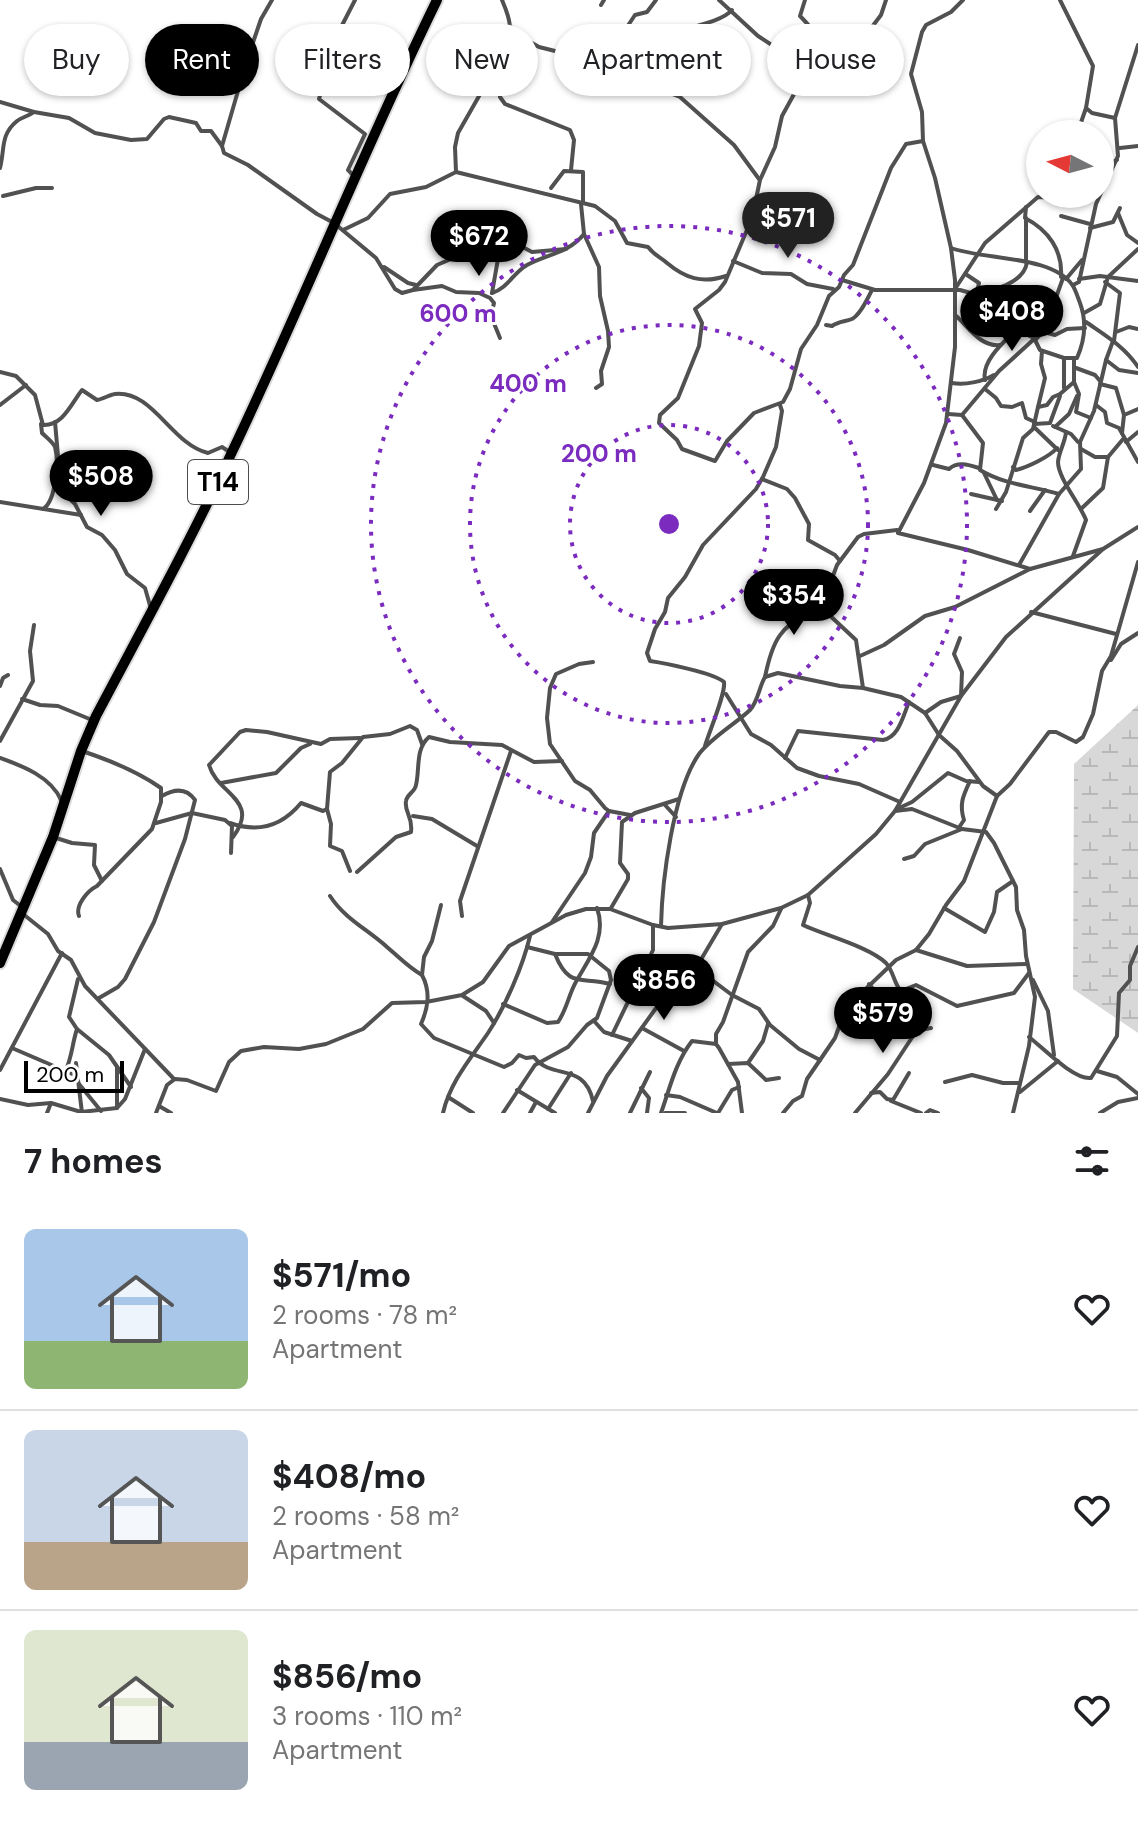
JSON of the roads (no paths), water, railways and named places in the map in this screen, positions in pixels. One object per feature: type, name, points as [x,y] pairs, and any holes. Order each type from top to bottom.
[{"type":"highway","name":"T14","points":[[0,963],[53,837],[94,721],[232,454],[339,226],[355,176],[437,0]]},
{"type":"street","points":[[222,146],[261,19],[272,0]]},
{"type":"street","points":[[355,0],[336,37],[319,99],[365,134],[348,170],[355,176]]},
{"type":"street","points":[[502,0],[510,24]]},
{"type":"street","points":[[629,24],[635,15],[647,12],[656,0]]},
{"type":"street","points":[[719,0],[767,41]]},
{"type":"street","points":[[805,0],[800,16],[806,24]]},
{"type":"street","points":[[874,24],[886,0]]},
{"type":"street","points":[[897,530],[932,465],[948,414],[955,290],[951,248],[923,141],[922,112],[911,74],[926,25],[951,12],[963,0]]},
{"type":"street","points":[[1060,0],[1093,66],[1082,120]]},
{"type":"street","points":[[704,24],[732,10]]},
{"type":"street","points":[[1073,285],[1079,279],[1098,199],[1117,160],[1119,148],[1115,118],[1138,45]]},
{"type":"street","points":[[456,172],[458,133],[479,96]]},
{"type":"street","points":[[500,96],[505,104],[570,130],[574,140],[571,170]]},
{"type":"street","points":[[675,96],[685,100],[734,145],[760,180]]},
{"type":"street","points":[[794,96],[782,116],[775,147],[760,180],[752,218],[721,288],[695,309],[702,323],[699,346],[678,398],[660,415],[659,423],[682,449],[715,461],[727,441],[748,418],[785,400],[801,349],[817,325],[829,296],[853,265],[894,162],[906,144],[923,141]]},
{"type":"street","points":[[0,102],[64,117],[90,131],[139,141],[152,136],[161,122],[169,117],[196,123],[201,131],[214,133],[226,155],[248,165],[339,226],[384,267],[408,283],[418,285]]},
{"type":"street","points":[[1086,108],[1094,114],[1115,118]]},
{"type":"street","points":[[0,168],[2,144],[7,131],[19,119],[34,112]]},
{"type":"street","points":[[1119,148],[1138,146]]},
{"type":"street","points":[[551,188],[562,172],[571,170],[585,175],[581,189],[584,234],[599,267],[600,301],[609,344],[601,371],[602,384],[596,388]]},
{"type":"street","points":[[339,226],[368,218],[390,194],[426,187],[456,172],[597,207],[613,219],[629,244],[648,247],[655,257],[666,261],[683,276],[697,280],[726,276]]},
{"type":"street","points":[[3,196],[36,188],[52,188]]},
{"type":"street","points":[[955,290],[985,243],[1026,207]]},
{"type":"street","points":[[842,280],[872,290],[955,290],[974,293],[1007,285],[1025,270],[1026,208]]},
{"type":"street","points":[[1061,216],[1090,226],[1113,222],[1119,210],[1127,234],[1138,246],[1107,280],[1102,301],[1084,313]]},
{"type":"street","points":[[1026,218],[1040,226],[1053,243],[1061,260],[1063,278]]},
{"type":"street","points":[[384,267],[397,291],[403,293],[440,286],[456,292],[473,291],[490,295],[505,287],[526,266],[566,249],[584,234]]},
{"type":"street","points":[[413,290],[437,265],[467,252],[491,235],[502,236],[532,252],[566,249]]},
{"type":"street","points":[[500,338],[491,316],[493,301],[490,295],[501,256],[502,236]]},
{"type":"street","points":[[951,248],[1052,269],[1073,285],[1084,313],[1085,325],[1079,352],[1074,358],[1074,382],[1079,394],[1077,413],[1091,418]]},
{"type":"street","points":[[962,415],[999,371],[1034,339],[1040,338],[1063,278],[1083,258]]},
{"type":"street","points":[[733,261],[762,273],[791,274],[807,284],[835,289]]},
{"type":"street","points":[[967,275],[979,283],[974,293]]},
{"type":"street","points":[[1079,279],[1138,281]]},
{"type":"street","points":[[1019,566],[1059,494],[1081,469],[1080,447],[1096,405],[1116,332],[1120,293],[1107,280]]},
{"type":"street","points":[[826,325],[832,326],[854,318],[872,290]]},
{"type":"street","points":[[974,293],[1034,339],[1042,351],[1041,364],[1045,378],[1034,424],[1028,436],[1023,438],[996,509]]},
{"type":"street","points":[[969,331],[981,315],[982,300]]},
{"type":"street","points":[[1005,317],[1024,318],[1031,314],[1037,319],[1048,320]]},
{"type":"street","points":[[954,315],[989,345],[1000,345]]},
{"type":"street","points":[[1044,332],[1055,335],[1085,325],[1114,341],[1131,356],[1138,370],[1119,370],[1106,360]]},
{"type":"street","points":[[1116,332],[1131,327],[1138,329]]},
{"type":"street","points":[[985,380],[985,366],[1017,328]]},
{"type":"street","points":[[1042,351],[1074,358]]},
{"type":"street","points":[[1052,425],[1062,393],[1064,358]]},
{"type":"street","points":[[1075,367],[1095,375],[1100,384],[1116,388],[1124,415],[1124,438]]},
{"type":"street","points":[[952,383],[985,380],[999,371]]},
{"type":"street","points":[[0,372],[15,375],[26,385],[38,401],[42,433],[54,444],[54,487],[50,503],[43,509]]},
{"type":"street","points":[[1038,407],[1046,406],[1074,382]]},
{"type":"street","points":[[1,402],[14,397],[26,385]]},
{"type":"street","points":[[985,389],[1002,407],[1022,403],[1026,418],[1058,450],[1059,471],[1086,523],[1073,556]]},
{"type":"street","points":[[41,424],[50,425],[68,412],[82,390],[97,400],[114,394],[134,397],[147,404],[160,420],[197,450],[208,453],[222,447],[232,454]]},
{"type":"street","points":[[1052,425],[1069,414],[1079,394]]},
{"type":"street","points":[[778,403],[782,411],[776,447],[762,479],[699,550],[683,580],[668,598],[647,653],[648,660],[715,675],[724,682],[725,693],[751,734],[771,745],[801,770],[859,784],[900,802]]},
{"type":"street","points":[[1096,405],[1105,412],[1107,423],[1119,428],[1138,462]]},
{"type":"street","points":[[1124,415],[1138,409]]},
{"type":"street","points":[[948,414],[962,415],[983,443],[981,470],[1000,500]]},
{"type":"street","points":[[55,422],[60,486],[75,504],[87,527],[102,535],[115,550],[127,574],[145,588],[151,609]]},
{"type":"street","points":[[1034,424],[1052,425],[1066,432],[1095,457],[1108,457]]},
{"type":"street","points":[[1013,467],[1016,470],[1023,468],[1058,450],[1064,446],[1066,432]]},
{"type":"street","points":[[1081,509],[1103,488],[1108,457],[1124,438],[1138,432]]},
{"type":"street","points":[[932,465],[949,469],[965,464],[1008,484],[1059,494]]},
{"type":"street","points":[[762,479],[787,489],[808,520],[808,540],[840,561]]},
{"type":"street","points":[[1030,511],[1045,490]]},
{"type":"street","points":[[971,494],[1000,500]]},
{"type":"street","points":[[0,502],[81,515]]},
{"type":"street","points":[[0,869],[13,900],[48,934],[58,951],[71,960],[78,976],[145,1049],[175,1079],[187,1080],[216,1091],[229,1062],[241,1051],[274,1046],[299,1049],[326,1044],[363,1029],[392,1003],[426,1002],[462,995],[483,982],[509,946],[575,912],[610,909],[661,926],[722,924],[781,908],[808,895],[876,834],[895,811],[961,696],[995,651],[1031,612],[1103,549],[1138,527]]},
{"type":"street","points":[[863,688],[856,640],[825,611],[824,600],[840,561],[861,535],[897,530]]},
{"type":"street","points":[[897,530],[899,535],[968,550],[1030,569]]},
{"type":"street","points":[[860,656],[884,645],[925,616],[955,607],[1030,569],[1103,549]]},
{"type":"street","points":[[783,1113],[802,1096],[807,1079],[836,1036],[845,1011],[896,960],[916,950],[933,928],[964,881],[997,796],[1010,784],[1049,732],[1080,741],[1093,714],[1104,668],[1138,562]]},
{"type":"street","points":[[661,926],[663,889],[679,799],[694,762],[704,749],[753,707],[772,650],[783,628],[824,600]]},
{"type":"street","points":[[1031,612],[1116,634]]},
{"type":"street","points":[[0,741],[3,730],[33,681],[30,651],[34,625]]},
{"type":"street","points":[[1104,668],[1121,644],[1138,633]]},
{"type":"street","points":[[960,638],[954,654],[962,673],[961,696]]},
{"type":"street","points":[[593,662],[558,672],[550,688],[547,734],[550,744],[575,781],[590,790],[609,811],[630,815]]},
{"type":"street","points":[[765,677],[778,673],[863,688],[909,702],[925,713],[939,735],[957,751],[979,782],[997,796]]},
{"type":"street","points":[[0,686],[8,675]]},
{"type":"street","points":[[704,749],[715,712],[725,693]]},
{"type":"street","points":[[925,713],[941,702],[961,696]]},
{"type":"street","points":[[22,699],[40,705],[58,706],[94,721]]},
{"type":"street","points":[[785,758],[798,731],[880,740],[890,738],[895,734],[909,702]]},
{"type":"street","points":[[221,783],[276,773],[301,748],[312,743],[390,734],[410,726],[417,730],[422,744],[416,786],[406,800],[408,811],[412,816],[432,819],[477,846]]},
{"type":"street","points":[[233,837],[240,827],[241,807],[209,765],[240,732],[246,730],[272,732],[312,743]]},
{"type":"street","points":[[422,744],[433,736],[450,742],[502,745],[531,761],[562,761]]},
{"type":"street","points":[[350,871],[342,851],[330,846],[328,776],[360,738]]},
{"type":"street","points":[[462,916],[460,901],[511,750]]},
{"type":"street","points":[[81,751],[99,754],[161,788],[187,792],[195,803],[178,861],[154,922],[125,979],[99,998]]},
{"type":"street","points":[[0,752],[7,761]]},
{"type":"street","points":[[0,758],[47,782],[58,792],[64,806]]},
{"type":"street","points":[[895,811],[912,802],[948,773],[979,782]]},
{"type":"street","points":[[904,859],[914,856],[925,844],[960,828],[964,820],[961,799],[970,781]]},
{"type":"street","points":[[79,916],[78,910],[86,895],[156,823],[161,788]]},
{"type":"street","points":[[162,796],[174,790]]},
{"type":"street","points":[[610,909],[628,879],[620,863],[622,822],[630,815],[679,799]]},
{"type":"street","points":[[156,823],[192,813],[253,829],[268,827],[293,813],[301,803],[323,811],[327,809]]},
{"type":"street","points":[[665,805],[676,817]]},
{"type":"street","points":[[895,811],[912,809],[960,828],[984,831],[990,836],[1013,881],[1035,997],[1013,1113]]},
{"type":"street","points":[[551,924],[585,873],[594,833],[609,811]]},
{"type":"street","points":[[990,836],[991,814]]},
{"type":"street","points":[[357,872],[396,837],[410,834],[412,816]]},
{"type":"street","points":[[230,823],[233,837],[231,853]]},
{"type":"street","points":[[53,837],[95,845],[94,865],[102,881]]},
{"type":"street","points":[[944,908],[985,932],[994,912],[997,892],[1013,881]]},
{"type":"street","points":[[808,895],[810,903],[803,925],[876,956],[889,967],[900,991],[916,985],[957,1006],[1014,993],[1030,975]]},
{"type":"street","points":[[330,896],[346,916],[385,945],[406,966],[422,975]]},
{"type":"street","points":[[441,905],[432,941],[424,957],[422,975],[427,989],[427,1009],[421,1024],[423,1028],[434,1038],[504,1067],[520,1055],[534,1057],[546,1069],[571,1073],[586,1082],[593,1101]]},
{"type":"street","points":[[503,1004],[547,1023],[558,1022],[591,955],[600,928],[597,908]]},
{"type":"street","points":[[714,1042],[750,949],[773,926],[781,908]]},
{"type":"street","points":[[588,1113],[603,1081],[659,1004],[696,968],[722,924]]},
{"type":"street","points":[[612,1035],[653,950],[653,925]]},
{"type":"street","points":[[443,1113],[448,1097],[494,1023],[530,936]]},
{"type":"street","points":[[503,1113],[538,1062],[568,1047],[594,1021],[602,1010],[610,984],[611,973],[591,955],[555,954],[527,947]]},
{"type":"street","points":[[1029,1037],[1085,1079],[1091,1078],[1117,1036],[1119,993],[1130,980],[1130,968],[1138,947]]},
{"type":"street","points":[[916,950],[967,966],[1027,964]]},
{"type":"street","points":[[0,1070],[62,953]]},
{"type":"street","points":[[555,954],[563,973],[577,979],[610,984]]},
{"type":"street","points":[[696,968],[732,995],[759,1009],[768,1024],[799,1049],[820,1060]]},
{"type":"street","points":[[1030,975],[1048,1011],[1057,1060]]},
{"type":"street","points":[[78,976],[69,1017],[77,1029],[100,1045],[117,1064],[131,1087]]},
{"type":"street","points":[[869,984],[912,1037]]},
{"type":"street","points":[[462,995],[486,1011],[494,1023]]},
{"type":"street","points":[[594,1021],[612,1035],[632,1041]]},
{"type":"street","points":[[748,1063],[763,1041],[768,1024]]},
{"type":"street","points":[[642,1028],[684,1051]]},
{"type":"street","points":[[855,1113],[888,1074],[912,1037],[920,1030],[931,1028]]},
{"type":"street","points":[[65,1072],[73,1056],[77,1029]]},
{"type":"street","points":[[685,1113],[663,1113],[666,1095],[684,1051],[692,1041],[714,1042]]},
{"type":"street","points":[[714,1042],[739,1087],[742,1113]]},
{"type":"street","points":[[12,1048],[77,1079],[104,1112]]},
{"type":"street","points":[[0,1099],[28,1105],[51,1103],[82,1112],[104,1112],[117,1108],[131,1087],[145,1049]]},
{"type":"street","points":[[1018,1093],[1057,1060]]},
{"type":"street","points":[[76,1063],[82,1112]]},
{"type":"street","points":[[728,1064],[748,1063],[766,1080],[779,1078]]},
{"type":"street","points":[[117,1064],[117,1108]]},
{"type":"street","points":[[1097,1071],[1117,1077],[1138,1096]]},
{"type":"street","points":[[631,1113],[650,1072]]},
{"type":"street","points":[[548,1109],[571,1073]]},
{"type":"street","points":[[891,1101],[909,1073]]},
{"type":"street","points":[[945,1082],[972,1075],[998,1083],[1020,1083]]},
{"type":"street","points":[[156,1113],[167,1085],[175,1079]]},
{"type":"street","points":[[666,1095],[680,1097],[717,1113],[732,1090],[739,1087]]},
{"type":"street","points":[[641,1088],[649,1098],[647,1113]]},
{"type":"street","points":[[517,1090],[555,1113]]},
{"type":"street","points":[[871,1093],[880,1092],[891,1101],[924,1113],[931,1110],[938,1113]]},
{"type":"street","points":[[1100,1113],[1118,1102],[1138,1096]]},
{"type":"street","points":[[448,1097],[473,1113]]},
{"type":"street","points":[[530,1113],[536,1102]]},
{"type":"street","points":[[47,1113],[51,1103]]},
{"type":"street","points":[[158,1106],[171,1113]]}]
